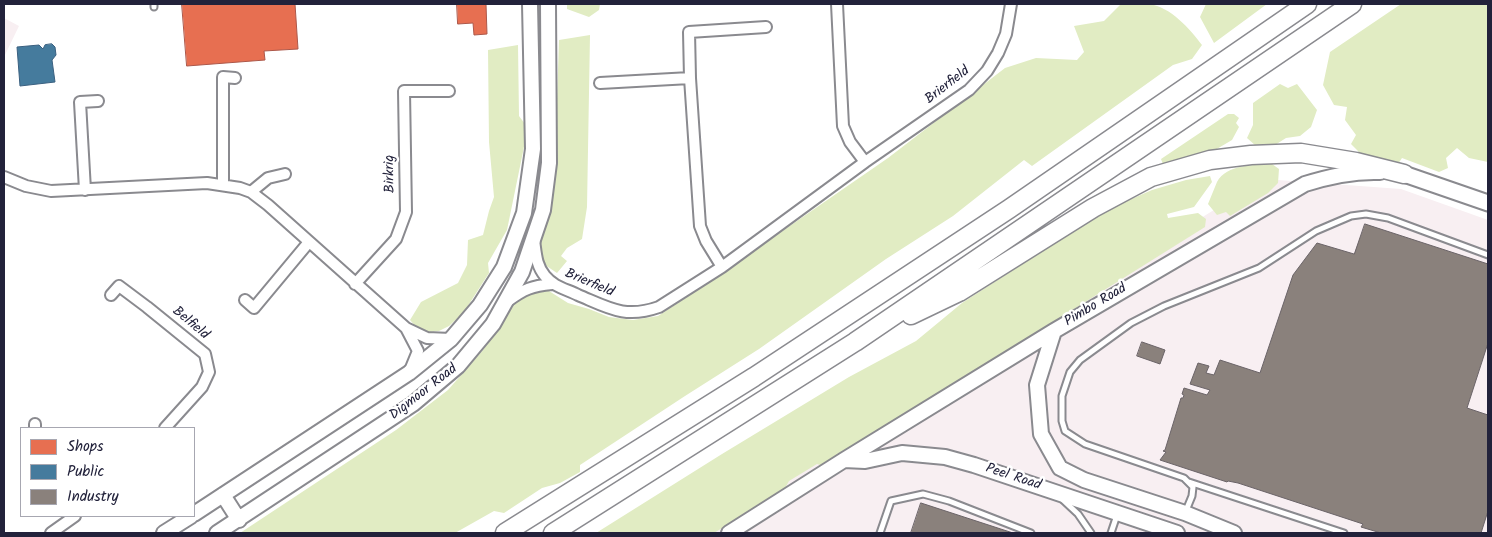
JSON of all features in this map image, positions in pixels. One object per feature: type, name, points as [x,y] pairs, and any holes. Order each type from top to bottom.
[{"type":"highway","points":[[1240,50],[1295,4]]},
{"type":"highway","points":[[505,533],[754,377],[1009,209],[1307,4]]},
{"type":"highway","points":[[553,533],[855,342],[1352,4]]},
{"type":"highway","points":[[855,342],[959,292],[1093,208],[1151,177],[1210,160],[1251,155],[1301,153],[1356,162],[1404,174]]},
{"type":"main road","name":"Pimbo Road","points":[[1404,174],[1488,202]]},
{"type":"street","name":"Digmoor Road","points":[[195,513],[409,373],[452,339],[480,305],[504,267],[524,212],[533,149],[530,4]]},
{"type":"street","name":"Digmoor Road","points":[[217,533],[414,404],[458,366],[493,324],[522,272],[543,210],[549,163],[548,4]]},
{"type":"street","points":[[837,4],[843,126],[850,142],[865,162]]},
{"type":"street","name":"Brierfield","points":[[534,238],[536,260],[540,269],[552,284],[610,309],[635,312],[659,307],[722,267],[865,162],[969,90],[987,70],[998,53],[1006,34],[1011,4]]},
{"type":"street","points":[[722,267],[706,241],[700,226],[688,32],[766,27]]},
{"type":"street","points":[[223,185],[223,77],[235,78]]},
{"type":"street","points":[[600,83],[690,78]]},
{"type":"street","name":"Birkrig","points":[[355,284],[396,239],[406,212],[404,91],[449,91]]},
{"type":"street","points":[[85,190],[80,102],[98,101]]},
{"type":"street","name":"Pimbo Road","points":[[729,533],[844,460],[1054,332],[1305,184],[1329,176],[1350,172],[1404,174]]},
{"type":"street","points":[[251,192],[268,178],[285,174]]},
{"type":"street","points":[[4,177],[26,186],[51,191],[200,184],[223,185],[251,192],[406,328],[427,338],[452,339]]},
{"type":"street","points":[[245,300],[254,308],[309,242]]},
{"type":"street","name":"Brierfield","points":[[506,302],[522,290],[552,284]]},
{"type":"street","name":"Belfield","points":[[111,295],[119,286],[205,354],[209,372],[202,387],[166,427]]},
{"type":"street","points":[[406,328],[418,351],[409,373]]},
{"type":"street","name":"Peel Road","points":[[1054,332],[1037,385],[1041,434],[1060,468],[1084,480],[1185,514],[1234,533]]},
{"type":"street","name":"Peel Road","points":[[844,460],[865,461],[902,453],[945,457],[1039,486],[1177,533]]},
{"type":"street","points":[[223,495],[239,520]]},
{"type":"street","points":[[51,533],[62,530],[74,517]]},
{"type":"street","name":"Digmoor Road","points":[[164,533],[189,517]]},
{"type":"lane","points":[[1185,514],[1192,496],[1193,487],[1184,478],[1085,444],[1065,431],[1062,421],[1062,396],[1070,372],[1080,360],[1131,323],[1164,306],[1259,268],[1316,231],[1351,216],[1366,214],[1388,218],[1488,256]]},
{"type":"lane","points":[[1189,482],[1344,533]]},
{"type":"lane","points":[[1039,486],[1066,502],[1078,514],[1091,533]]},
{"type":"lane","points":[[880,533],[891,501],[923,494],[949,500],[1031,533]]},
{"type":"lane","points":[[1111,533],[1118,512]]},
{"type":"shaded area","points":[[4,18],[19,26],[4,57]]},
{"type":"shaded area","points":[[1264,179],[1401,189],[1488,220],[1488,533],[692,533]]},
{"type":"green space","points":[[1146,3],[1165,9],[1186,26],[1202,45],[1192,59],[1173,65],[1032,166],[1024,160],[953,216],[886,259],[759,349],[580,465],[580,472],[560,483],[542,488],[504,513],[494,511],[455,533],[240,533],[396,430],[448,390],[483,350],[516,302],[526,294],[536,291],[549,291],[568,303],[609,317],[633,320],[658,316],[888,158],[1005,68],[1036,58],[1077,60],[1084,52],[1074,26],[1104,21],[1121,4]]},
{"type":"green space","points":[[567,4],[600,4],[599,10],[589,17],[567,9]]},
{"type":"green space","points":[[1206,4],[1267,4],[1214,43],[1200,17]]},
{"type":"green space","points":[[1401,4],[1488,4],[1488,162],[1469,158],[1457,148],[1446,158],[1448,168],[1439,172],[1402,158],[1396,167],[1365,158],[1351,144],[1356,135],[1345,120],[1347,107],[1334,105],[1323,85],[1330,52]]},
{"type":"green space","points":[[590,35],[587,207],[582,239],[567,248],[561,256],[567,261],[557,273],[545,265],[538,249],[555,160],[559,40]]},
{"type":"green space","points":[[518,45],[519,116],[525,124],[524,147],[507,230],[488,263],[489,273],[464,312],[449,326],[439,331],[428,332],[417,328],[410,320],[421,302],[458,283],[467,265],[468,240],[483,235],[494,197],[489,142],[488,50]]},
{"type":"green space","points":[[1280,84],[1288,88],[1297,84],[1317,110],[1311,127],[1300,136],[1286,138],[1275,145],[1256,146],[1247,138],[1253,125],[1253,103]]},
{"type":"green space","points":[[1228,114],[1234,114],[1239,118],[1236,123],[1239,127],[1232,140],[1210,153],[1164,167],[1161,159]]},
{"type":"green space","points":[[1272,164],[1279,169],[1278,183],[1268,193],[1230,216],[1226,212],[1217,215],[1208,204],[1217,182],[1227,172],[1242,167]]},
{"type":"green space","points":[[1210,176],[1212,182],[1194,207],[1167,214],[1168,218],[1198,213],[1206,219],[1205,227],[823,466],[817,464],[789,481],[784,490],[714,533],[596,533],[849,377],[916,341],[962,303],[1083,225],[1120,204],[1152,190],[1186,180]]},
{"type":"building: Shops","points":[[182,4],[295,4],[298,49],[264,51],[265,60],[187,66]]},
{"type":"building: Shops","points":[[457,4],[486,4],[487,34],[474,35],[473,23],[458,24]]},
{"type":"building: Public","points":[[52,44],[55,47],[56,55],[52,60],[55,82],[20,86],[17,47],[39,45],[43,49],[45,45]]},
{"type":"building: Industry","points":[[1365,224],[1488,264],[1488,343],[1467,408],[1488,415],[1488,511],[1481,533],[1381,533],[1361,527],[1363,524],[1238,483],[1227,482],[1160,460],[1166,452],[1163,451],[1165,450],[1181,398],[1184,395],[1182,394],[1184,388],[1207,395],[1210,390],[1190,384],[1198,363],[1209,366],[1206,373],[1214,375],[1220,360],[1260,373],[1293,275],[1317,243],[1354,254]]},
{"type":"building: Industry","points":[[1142,342],[1165,350],[1160,364],[1137,356]]},
{"type":"building: Industry","points":[[921,503],[1013,533],[911,533]]}]
